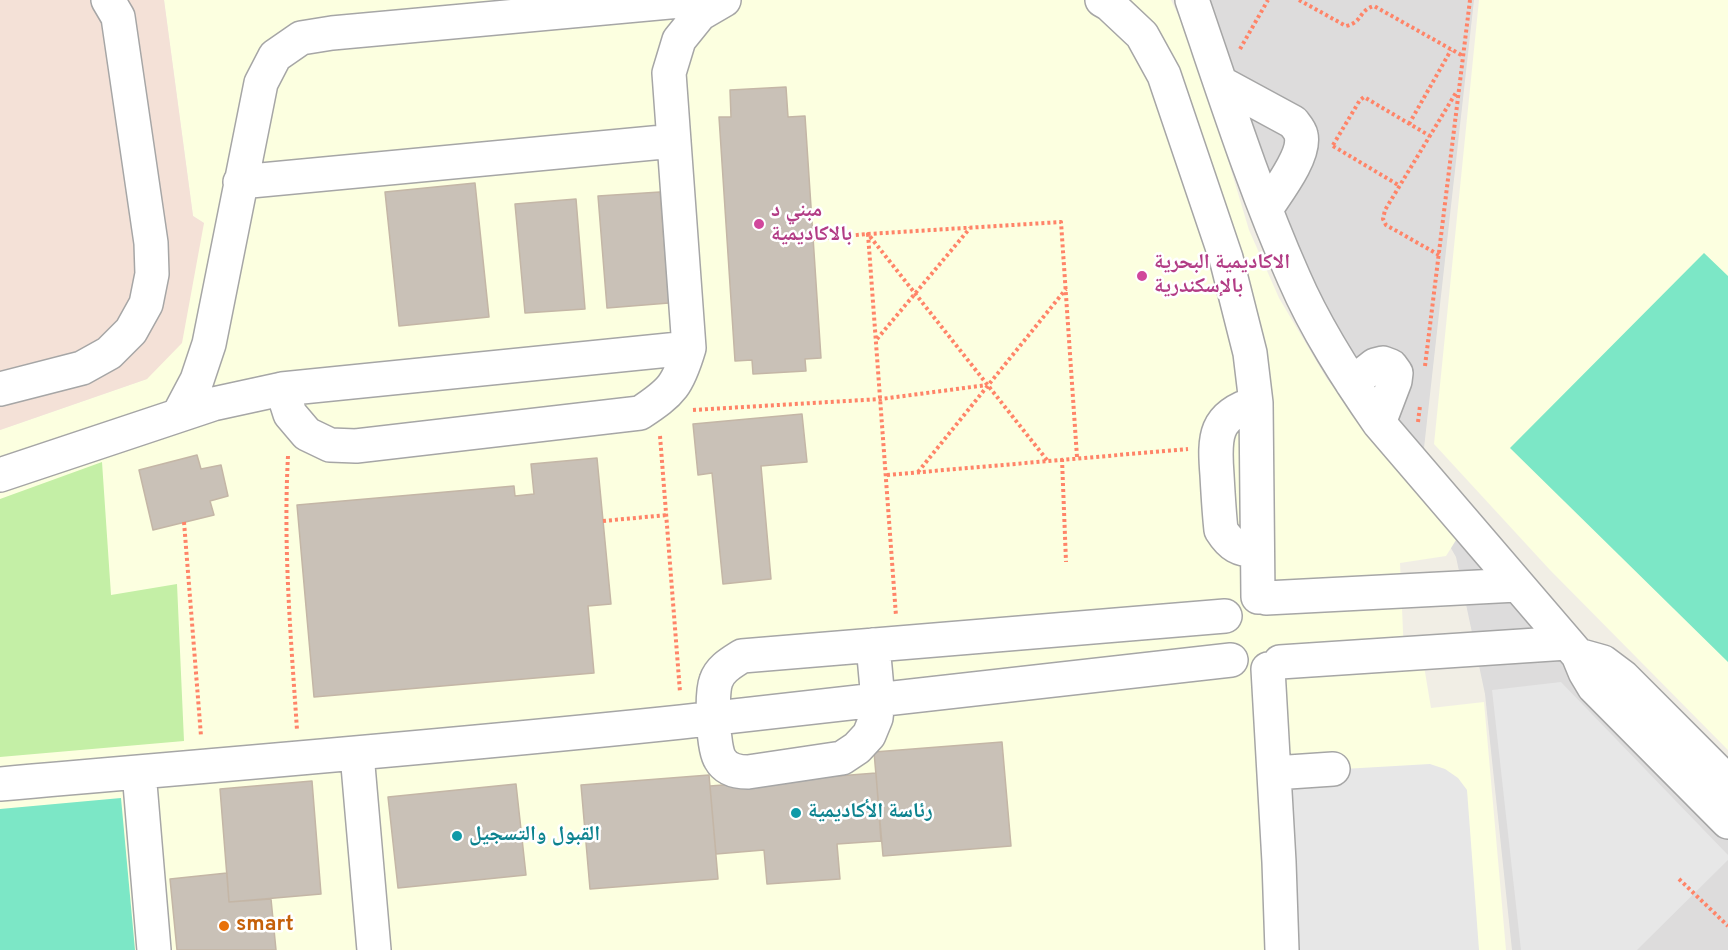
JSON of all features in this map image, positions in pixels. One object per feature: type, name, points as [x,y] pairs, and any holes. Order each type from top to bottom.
[{"type":"street","points":[[179,414],[197,380],[209,344],[261,83],[275,56],[301,38],[332,33],[691,0]]},
{"type":"street","points":[[286,402],[307,434],[330,445],[356,446],[649,412],[664,398],[681,375],[689,348],[669,73],[680,40],[700,14],[724,0]]},
{"type":"street","points":[[1102,0],[1142,35],[1164,75],[1226,258],[1250,353],[1256,403],[1257,551],[1262,598]]},
{"type":"street","points":[[1192,0],[1266,209],[1294,279],[1324,337],[1352,383],[1379,423],[1573,649],[1594,687],[1728,822]]},
{"type":"street","points":[[0,389],[82,368],[109,353],[131,331],[146,304],[152,274],[152,243],[117,6]]},
{"type":"street","points":[[1221,83],[1293,122],[1301,133],[1302,147],[1297,159],[1266,209]]},
{"type":"street","points":[[240,182],[674,141]]},
{"type":"street","points":[[0,475],[179,414],[247,396],[286,402],[689,348]]},
{"type":"street","points":[[1256,403],[1240,407],[1227,417],[1218,431],[1215,447],[1221,530],[1227,540],[1236,546],[1257,551]]},
{"type":"street","points":[[1517,585],[1245,599],[1233,606],[1225,616],[1221,631],[1223,646],[1231,660],[1242,667],[1255,670],[1283,648],[1573,649],[1603,662],[1623,677],[1728,782]]},
{"type":"street","points":[[1262,598],[1281,606],[1290,618],[1283,648],[1274,773],[1282,950]]},
{"type":"street","points":[[698,721],[713,700],[716,681],[726,666],[742,656],[1225,616]]},
{"type":"street","points":[[698,721],[715,748],[719,759],[727,767],[737,772],[842,758],[857,748],[869,735],[876,718],[885,644]]},
{"type":"street","points":[[0,784],[357,754],[698,721],[1231,660]]},
{"type":"street","points":[[357,754],[374,950]]},
{"type":"street","points":[[1274,773],[1333,770]]},
{"type":"street","points":[[140,772],[154,950]]},
{"type":"path","points":[[1221,83],[1268,0]]},
{"type":"path","points":[[1299,0],[1346,26],[1358,21],[1364,11],[1374,6],[1463,56]]},
{"type":"path","points":[[1424,370],[1470,0]]},
{"type":"path","points":[[1409,124],[1451,50]]},
{"type":"path","points":[[1439,255],[1386,225],[1383,219],[1385,210],[1459,88]]},
{"type":"path","points":[[1400,186],[1333,146],[1360,100],[1364,97],[1430,136]]},
{"type":"path","points":[[814,239],[1061,222],[1077,458]]},
{"type":"path","points":[[876,340],[970,227]]},
{"type":"path","points":[[868,234],[1047,460]]},
{"type":"path","points":[[868,234],[887,475],[885,644]]},
{"type":"path","points":[[918,472],[1066,289]]},
{"type":"path","points":[[698,721],[649,412],[881,399],[988,385]]},
{"type":"path","points":[[286,402],[287,588],[299,758]]},
{"type":"path","points":[[1413,462],[1420,404]]},
{"type":"path","points":[[887,475],[1215,447]]},
{"type":"path","points":[[1062,459],[1066,562]]},
{"type":"path","points":[[603,521],[667,515]]},
{"type":"path","points":[[184,522],[204,767]]},
{"type":"path","points":[[1678,879],[1728,926]]},
{"type":"shaded area","points":[[0,0],[164,0],[193,216],[204,223],[182,343],[147,379],[0,430]]},
{"type":"shaded area","points":[[164,0],[1171,0],[1195,50],[1249,230],[1279,298],[1327,379],[1458,537],[1446,556],[1400,563],[1404,654],[1424,666],[1431,708],[1484,702],[1506,950],[0,950],[0,430],[147,379],[204,223],[193,216]]},
{"type":"shaded area","points":[[1178,0],[1474,0],[1423,457],[1586,650],[1728,796],[1728,950],[1512,950],[1485,694],[1456,557],[1402,463],[1339,376]]},
{"type":"shaded area","points":[[1479,0],[1728,0],[1728,750],[1550,570],[1434,444]]},
{"type":"shaded area","points":[[1561,682],[1728,855],[1728,860],[1637,950],[1521,950],[1492,690]]},
{"type":"shaded area","points":[[1430,764],[1445,769],[1458,778],[1467,790],[1479,950],[1298,950],[1274,773]]},
{"type":"green space","points":[[1704,253],[1728,276],[1728,662],[1510,448]]},
{"type":"green space","points":[[102,462],[111,595],[177,584],[184,741],[0,757],[0,499]]},
{"type":"green space","points":[[121,798],[135,950],[0,950],[0,809]]},
{"type":"building","points":[[786,87],[788,117],[805,116],[821,358],[805,359],[806,371],[753,374],[752,360],[735,361],[719,117],[731,117],[730,90]]},
{"type":"building","points":[[475,183],[489,317],[399,326],[385,192]]},
{"type":"building","points":[[660,192],[669,303],[607,308],[598,196]]},
{"type":"building","points":[[576,199],[585,309],[525,313],[515,204]]},
{"type":"building","points":[[802,414],[807,462],[761,466],[771,579],[723,584],[712,473],[698,475],[693,424]]},
{"type":"building","points":[[197,455],[201,469],[221,465],[228,496],[210,501],[214,515],[153,530],[139,470]]},
{"type":"building","points":[[597,458],[611,604],[588,606],[594,673],[314,697],[297,505],[514,486],[515,496],[534,494],[531,464]]},
{"type":"building","points":[[1002,742],[1011,846],[883,856],[874,752]]},
{"type":"building","name":"رئاسة الأكاديمية","points":[[876,773],[881,841],[837,844],[840,879],[767,884],[764,850],[716,854],[710,786]]},
{"type":"building","points":[[709,775],[718,879],[590,889],[581,785]]},
{"type":"building","points":[[312,781],[321,894],[229,902],[220,789]]},
{"type":"building","name":"القبول والتسجيل","points":[[516,784],[526,875],[398,888],[388,797]]},
{"type":"building","name":"smart","points":[[227,873],[229,902],[271,899],[276,950],[177,950],[170,879]]},
{"type":"place","name":"مبني د بالاكاديمية","points":[[759,224]]},
{"type":"place","name":"الاكاديمية البحرية بالإسكندرية","points":[[1142,276]]},
{"type":"place","name":"رئاسة الأكاديمية","points":[[796,813]]},
{"type":"place","name":"القبول والتسجيل","points":[[457,836]]},
{"type":"place","name":"smart","points":[[224,926]]}]
